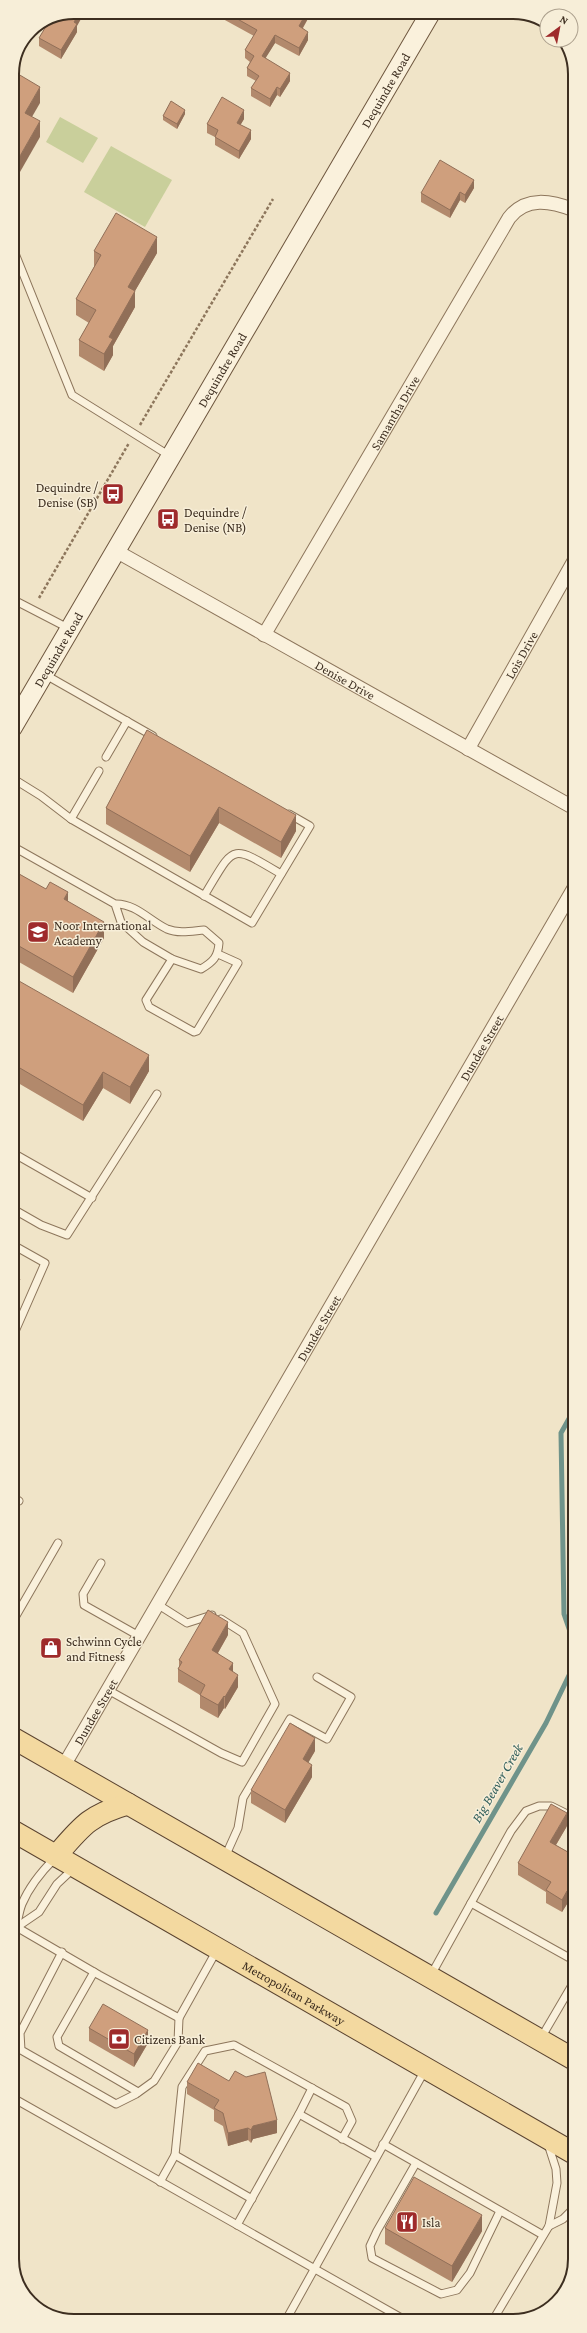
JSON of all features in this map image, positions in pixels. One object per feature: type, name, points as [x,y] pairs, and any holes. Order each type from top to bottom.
[{"type":"main road","name":"Dequindre Road","points":[[19,716],[427,19]]},
{"type":"main road","points":[[19,1741],[568,2056]]},
{"type":"main road","points":[[56,1856],[83,1825],[94,1816],[128,1804]]},
{"type":"main road","name":"Metropolitan Parkway","points":[[19,1834],[568,2149]]},
{"type":"street","name":"Samantha Drive","points":[[264,635],[509,218],[522,206],[535,201],[568,208]]},
{"type":"street","name":"Denise Drive","points":[[116,551],[468,750],[568,805]]},
{"type":"street","name":"Lois Drive","points":[[468,750],[568,572]]},
{"type":"street","name":"Dundee Street","points":[[63,1767],[568,898]]},
{"type":"lane","points":[[19,263],[72,395],[171,456]]},
{"type":"lane","points":[[19,603],[70,629]]},
{"type":"lane","points":[[44,674],[161,741]]},
{"type":"lane","points":[[106,757],[127,721]]},
{"type":"lane","points":[[71,819],[99,771]]},
{"type":"lane","points":[[19,782],[41,796],[71,819],[252,923],[310,826],[282,811]]},
{"type":"lane","points":[[19,850],[115,904],[124,903],[168,929],[182,932],[204,930],[219,943],[218,954],[211,963],[201,969],[172,959],[143,942],[121,922],[115,904]]},
{"type":"lane","points":[[204,896],[227,857],[235,852],[247,854],[281,874]]},
{"type":"lane","points":[[172,959],[146,1000],[149,1007],[194,1032],[197,1031],[238,964],[218,954]]},
{"type":"lane","points":[[19,1212],[41,1225],[67,1236],[157,1094]]},
{"type":"lane","points":[[19,1156],[92,1198]]},
{"type":"lane","points":[[19,1248],[45,1263],[19,1322]]},
{"type":"lane","points":[[19,1611],[58,1543]]},
{"type":"lane","points":[[101,1563],[83,1594],[84,1604],[139,1636]]},
{"type":"lane","points":[[108,1690],[221,1753],[242,1762],[275,1704],[242,1633],[215,1614],[187,1623],[157,1604]]},
{"type":"lane","points":[[224,1859],[238,1828],[243,1798],[290,1718],[327,1739],[351,1696],[317,1677]]},
{"type":"lane","points":[[430,1978],[511,1831],[526,1811],[539,1806],[551,1806],[568,1814]]},
{"type":"lane","points":[[19,1913],[22,1904],[40,1874],[56,1856]]},
{"type":"lane","points":[[19,1924],[39,1912],[57,1884],[76,1867]]},
{"type":"lane","points":[[471,1903],[568,1957]]},
{"type":"lane","points":[[19,1928],[94,1972],[179,2018]]},
{"type":"lane","points":[[62,1952],[20,2033],[20,2050],[116,2104],[154,2081],[178,2042],[179,2018],[218,1949]]},
{"type":"lane","points":[[94,1972],[57,2037],[59,2046],[138,2092]]},
{"type":"lane","points":[[540,2040],[568,1992]]},
{"type":"lane","points":[[160,2182],[174,2155],[182,2087],[205,2051],[234,2045],[346,2107],[352,2121],[342,2139]]},
{"type":"lane","points":[[290,2314],[316,2270],[383,2144],[426,2068]]},
{"type":"lane","points":[[237,2225],[312,2088]]},
{"type":"lane","points":[[19,2101],[316,2270],[389,2314]]},
{"type":"lane","points":[[298,2114],[376,2157]]},
{"type":"lane","points":[[497,2314],[549,2226],[557,2183],[556,2169],[546,2138]]},
{"type":"lane","points":[[383,2144],[543,2235]]},
{"type":"lane","points":[[174,2155],[252,2199]]},
{"type":"lane","points":[[416,2163],[370,2246],[372,2258],[441,2294],[457,2290],[470,2273],[500,2211]]},
{"type":"lane","points":[[549,2226],[563,2219],[568,2214]]},
{"type":"path","points":[[140,425],[273,199]]},
{"type":"path","points":[[39,598],[129,443]]},
{"type":"green space","points":[[60,117],[98,138],[83,163],[46,142]]},
{"type":"green space","points":[[111,146],[172,180],[145,227],[84,192]]},
{"type":"building","points":[[76,19],[74,22],[77,24],[61,50],[39,38],[46,27],[63,20]]},
{"type":"building","points":[[237,19],[303,19],[299,26],[308,32],[299,48],[275,35],[262,56],[290,73],[280,89],[277,87],[270,99],[251,88],[259,76],[247,68],[254,56],[245,50],[257,30]]},
{"type":"building","points":[[19,75],[40,87],[25,113],[40,121],[19,158]]},
{"type":"building","points":[[222,97],[244,110],[237,123],[251,130],[239,151],[215,137],[218,130],[207,124]]},
{"type":"building","points":[[171,101],[185,110],[177,124],[163,116]]},
{"type":"building","points":[[440,160],[474,180],[465,195],[460,192],[450,210],[421,193]]},
{"type":"building","points":[[116,213],[157,237],[128,287],[135,291],[109,337],[113,339],[104,354],[79,340],[96,310],[76,299],[101,255],[94,251]]},
{"type":"building","points":[[147,730],[296,815],[281,842],[219,807],[190,856],[106,808]]},
{"type":"building","points":[[19,874],[46,889],[50,882],[68,892],[64,899],[104,922],[73,977],[19,946]]},
{"type":"building","points":[[19,981],[149,1055],[130,1087],[103,1072],[83,1105],[19,1068]]},
{"type":"building","points":[[208,1610],[228,1622],[212,1650],[233,1663],[229,1669],[238,1675],[225,1697],[224,1696],[218,1705],[200,1695],[205,1685],[178,1669],[182,1662],[179,1660]]},
{"type":"building","points":[[290,1723],[315,1738],[303,1759],[312,1765],[285,1810],[251,1790]]},
{"type":"building","points":[[551,1804],[567,1813],[550,1842],[568,1852],[568,1892],[562,1900],[546,1890],[551,1882],[518,1863]]},
{"type":"building","points":[[103,2004],[148,2030],[134,2054],[89,2028]]},
{"type":"building","points":[[198,2063],[229,2081],[235,2071],[246,2077],[265,2072],[277,2120],[253,2126],[251,2130],[248,2128],[228,2133],[223,2113],[214,2108],[219,2100],[187,2082]]},
{"type":"building","points":[[414,2177],[482,2215],[452,2266],[385,2228]]},
{"type":"waterway","name":"Big Beaver Creek","points":[[568,1420],[561,1433],[564,1614],[568,1626]]},
{"type":"waterway","name":"Big Beaver Creek","points":[[436,1913],[546,1723],[568,1677]]},
{"type":"place","name":"Dequindre / Denise (SB)","points":[[113,494]]},
{"type":"place","name":"Dequindre / Denise (NB)","points":[[168,519]]},
{"type":"place","name":"Noor International Academy","points":[[38,932]]},
{"type":"place","name":"Schwinn Cycle and Fitness","points":[[51,1648]]},
{"type":"place","name":"Citizens Bank","points":[[119,2039]]},
{"type":"place","name":"Isla","points":[[407,2222]]}]
